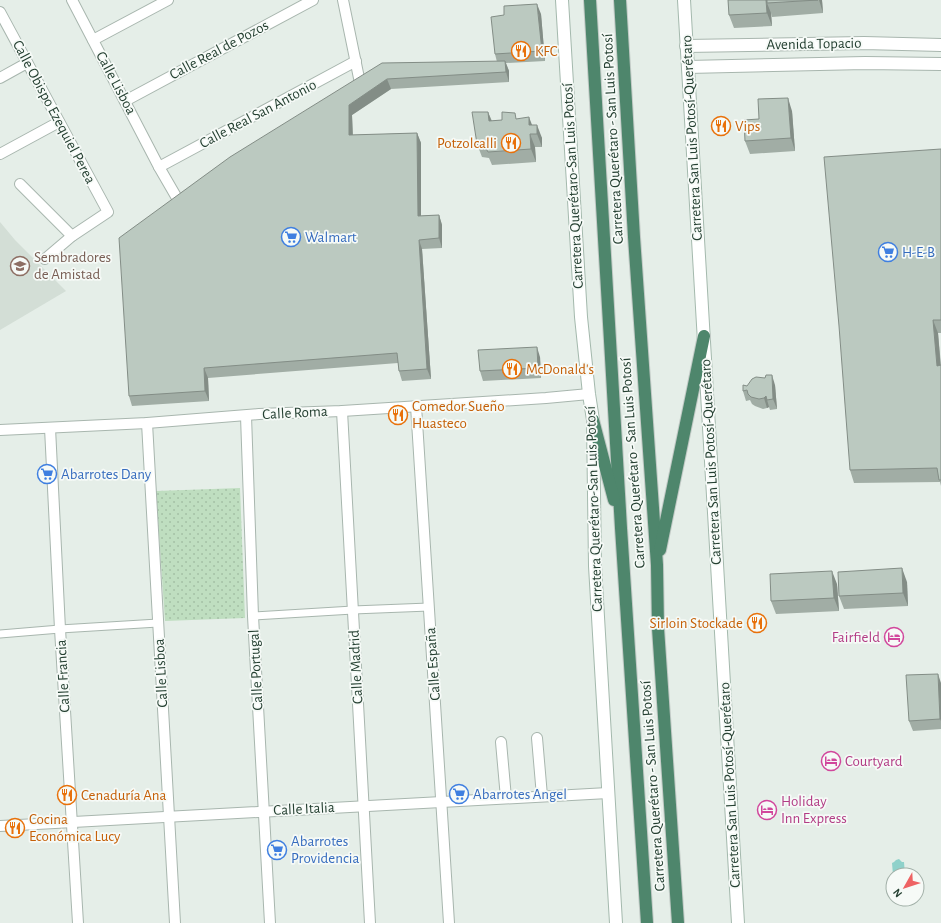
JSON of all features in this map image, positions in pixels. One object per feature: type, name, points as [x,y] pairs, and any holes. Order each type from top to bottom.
[{"type":"highway","name":"Carretera Querétaro - San Luis Potosí","points":[[590,0],[621,528],[647,923]]},
{"type":"highway","name":"Carretera Querétaro - San Luis Potosí","points":[[620,0],[634,237],[657,565],[658,628],[678,923]]},
{"type":"highway","points":[[657,565],[704,336]]},
{"type":"highway","points":[[593,420],[621,528]]},
{"type":"main road","name":"Carretera Querétaro-San Luis Potosí","points":[[562,0],[581,317],[593,420],[595,566],[616,923]]},
{"type":"main road","name":"Carretera San Luis Potosí-Querétaro","points":[[684,0],[738,923]]},
{"type":"main road","name":"Avenida Topacio","points":[[686,46],[864,43],[941,45]]},
{"type":"main road","points":[[864,43],[865,64]]},
{"type":"main road","name":"Avenida Topacio","points":[[688,68],[865,64],[941,64]]},
{"type":"street","name":"Calle Lisboa","points":[[72,0],[159,167],[181,205]]},
{"type":"street","points":[[93,40],[168,0]]},
{"type":"street","name":"Calle Real de Pozos","points":[[125,101],[313,0]]},
{"type":"street","points":[[343,0],[360,83]]},
{"type":"street","name":"Calle Obispo Ezequiel Perea","points":[[0,12],[108,212],[72,236]]},
{"type":"street","name":"Calle Real San Antonio","points":[[159,167],[356,61]]},
{"type":"street","points":[[0,78],[27,62]]},
{"type":"street","points":[[0,154],[60,122]]},
{"type":"street","points":[[20,184],[72,236],[45,259]]},
{"type":"street","name":"Calle Roma","points":[[0,430],[147,423],[259,414],[342,411],[589,394]]},
{"type":"street","name":"Calle España","points":[[416,406],[449,923]]},
{"type":"street","name":"Calle Madrid","points":[[342,411],[370,923]]},
{"type":"street","name":"Calle Portugal","points":[[246,416],[253,616],[270,923]]},
{"type":"street","name":"Calle Lisboa","points":[[147,423],[175,923]]},
{"type":"street","name":"Calle Francia","points":[[50,428],[60,629],[78,923]]},
{"type":"street","points":[[253,616],[429,607]]},
{"type":"street","points":[[0,634],[158,623]]},
{"type":"street","points":[[537,738],[542,796]]},
{"type":"street","points":[[501,742],[506,798]]},
{"type":"street","name":"Calle Italia","points":[[0,826],[608,793]]},
{"type":"shaded area","name":"Sembradores de Amistad","points":[[0,222],[15,240],[66,291],[0,330]]},
{"type":"green space","points":[[240,488],[245,618],[165,621],[156,491]]},
{"type":"water","points":[[899,859],[904,862],[904,867],[892,867],[892,863]]},
{"type":"building","points":[[728,0],[766,0],[767,13],[729,15]]},
{"type":"building","points":[[767,0],[818,0],[767,3]]},
{"type":"building","points":[[537,4],[542,51],[495,54],[491,17],[504,15],[504,6]]},
{"type":"building","name":"Walmart","points":[[505,61],[506,72],[387,79],[349,105],[349,135],[417,133],[418,216],[439,215],[439,238],[419,240],[427,369],[399,371],[397,353],[204,368],[205,391],[129,396],[119,238],[230,157],[382,63]]},
{"type":"building","points":[[788,98],[791,138],[745,141],[744,120],[759,119],[758,99]]},
{"type":"building","points":[[472,112],[488,112],[489,121],[502,120],[502,112],[515,113],[516,119],[529,117],[529,125],[537,125],[537,134],[530,134],[531,149],[488,152],[484,145],[477,144]]},
{"type":"building","points":[[941,149],[941,320],[933,320],[937,366],[941,365],[941,480],[939,480],[937,468],[850,470],[824,157]]},
{"type":"building","points":[[537,347],[538,368],[480,371],[478,350]]},
{"type":"building","points":[[766,375],[772,375],[773,399],[767,400],[766,396],[759,399],[751,397],[747,390],[743,391],[743,385],[747,386],[752,379],[756,377],[765,378]]},
{"type":"building","points":[[902,568],[903,593],[839,596],[838,572]]},
{"type":"building","points":[[832,571],[834,598],[771,601],[770,574]]},
{"type":"building","points":[[938,674],[940,719],[909,721],[906,675]]},
{"type":"place","name":"KFC","points":[[521,51]]},
{"type":"place","name":"Vips","points":[[721,126]]},
{"type":"place","name":"Potzolcalli","points":[[511,143]]},
{"type":"place","name":"Walmart","points":[[291,237]]},
{"type":"place","name":"H-E-B","points":[[888,252]]},
{"type":"place","name":"Sembradores de Amistad","points":[[20,266]]},
{"type":"place","name":"McDonald's","points":[[512,369]]},
{"type":"place","name":"Comedor Sueño Huasteco","points":[[398,415]]},
{"type":"place","name":"Abarrotes Dany","points":[[47,474]]},
{"type":"place","name":"Sirloin Stockade","points":[[757,623]]},
{"type":"place","name":"Fairfield","points":[[894,637]]},
{"type":"place","name":"Courtyard","points":[[831,761]]},
{"type":"place","name":"Abarrotes Angel","points":[[459,794]]},
{"type":"place","name":"Cenaduría Ana","points":[[67,795]]},
{"type":"place","name":"Holiday Inn Express","points":[[767,810]]},
{"type":"place","name":"Cocina Económica Lucy","points":[[15,828]]},
{"type":"place","name":"Abarrotes Providencia","points":[[277,850]]}]
